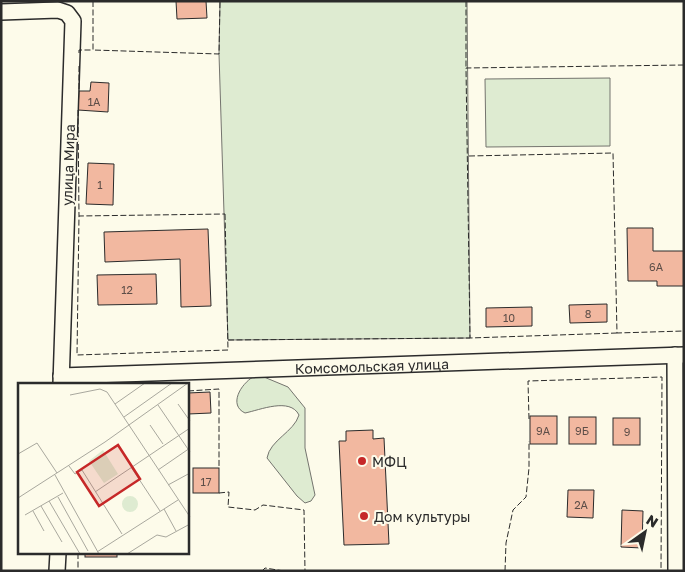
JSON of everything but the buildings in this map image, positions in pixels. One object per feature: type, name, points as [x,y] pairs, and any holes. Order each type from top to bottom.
[{"type":"street","name":"улица Мира","points":[[1,12],[58,10],[67,13],[73,21],[61,380]]},
{"type":"street","name":"Комсомольская улица","points":[[61,380],[680,355]]},
{"type":"street","points":[[676,571],[680,355]]},
{"type":"street","points":[[58,554],[58,571]]},
{"type":"green space","points":[[220,1],[467,1],[470,338],[228,340],[219,54]]},
{"type":"green space","points":[[610,78],[610,146],[486,147],[485,79]]},
{"type":"green space","points":[[253,377],[264,377],[288,387],[305,408],[305,448],[315,495],[311,501],[305,503],[297,496],[267,458],[273,446],[292,426],[299,415],[295,410],[282,406],[245,413],[237,405],[241,389]]},
{"type":"fence","points":[[93,1],[93,50],[219,54],[220,1]]},
{"type":"fence","points":[[466,1],[466,68]]},
{"type":"fence","points":[[79,53],[79,50],[93,50]]},
{"type":"fence","points":[[617,333],[470,338],[466,68],[684,65]]},
{"type":"fence","points":[[79,66],[79,91]]},
{"type":"fence","points":[[78,110],[79,216]]},
{"type":"fence","points":[[469,156],[613,153],[617,333],[684,331]]},
{"type":"fence","points":[[225,214],[228,350],[77,355],[79,216],[225,214]]},
{"type":"fence","points":[[228,340],[470,338]]},
{"type":"fence","points":[[529,419],[528,381],[662,377],[661,571]]},
{"type":"fence","points":[[189,391],[219,389],[219,468]]},
{"type":"fence","points":[[505,571],[506,543],[513,510],[526,497],[529,441]]},
{"type":"fence","points":[[219,493],[229,492],[228,507],[255,510],[263,505],[304,510],[305,571]]},
{"type":"fence","points":[[78,554],[78,571]]},
{"type":"fence","points":[[262,571],[265,568],[284,571]]},
{"type":"place","name":"МФЦ","points":[[362,461]]},
{"type":"place","name":"Дом культуры","points":[[364,516]]}]
